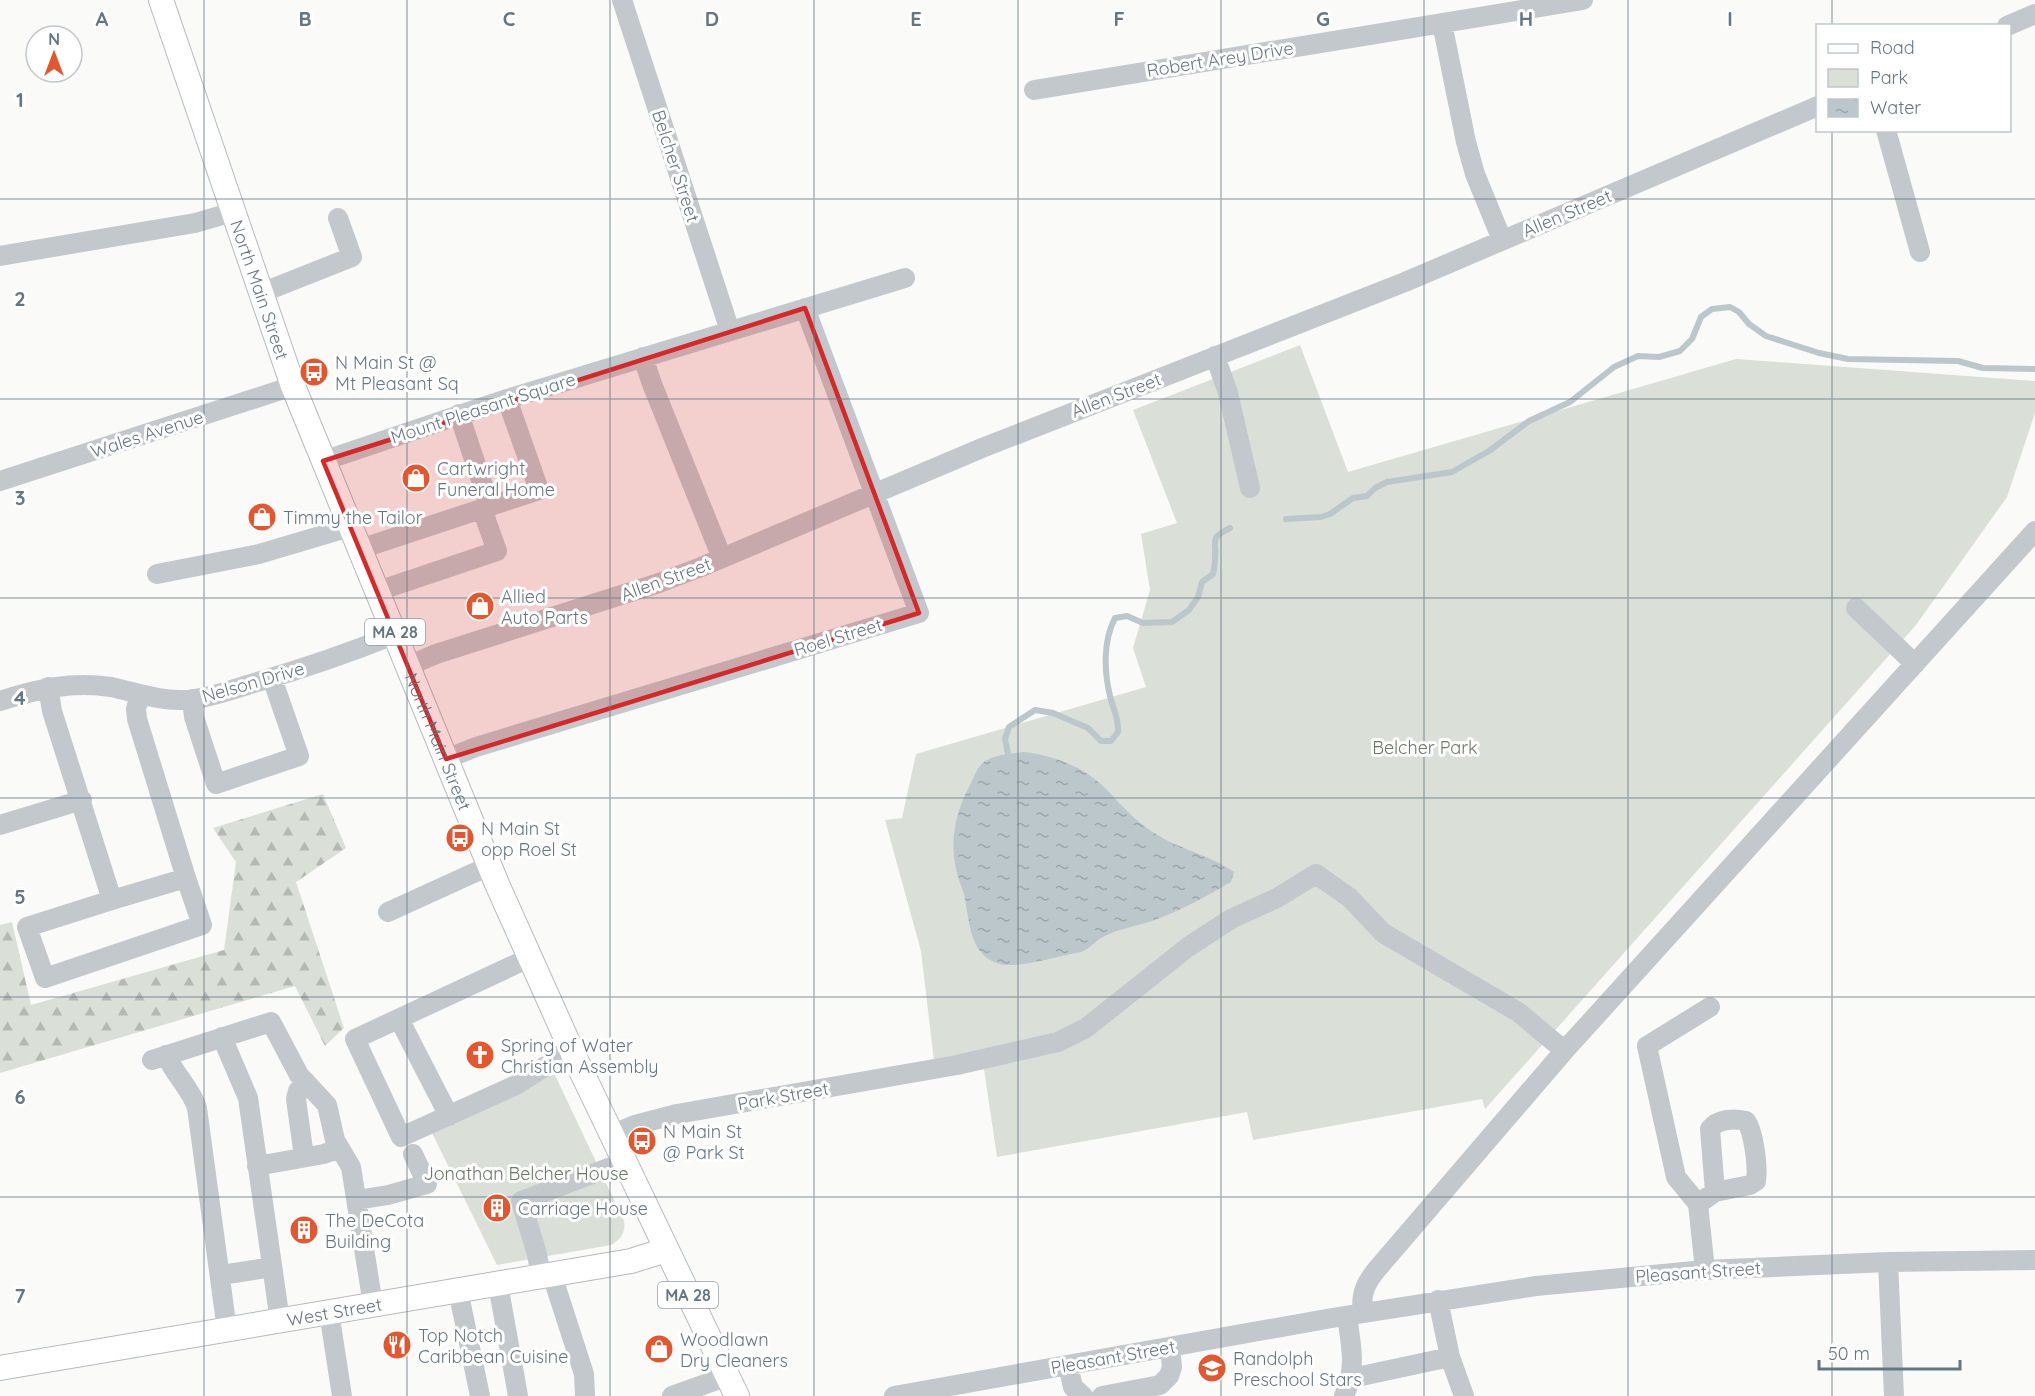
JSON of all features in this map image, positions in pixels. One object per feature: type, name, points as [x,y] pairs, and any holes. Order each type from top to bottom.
[{"type":"main road","name":"North Main Street","points":[[161,0],[293,386],[489,866],[571,1050],[732,1386]]},
{"type":"main road","name":"West Street","points":[[0,1368],[547,1276],[631,1261],[666,1250]]},
{"type":"street","name":"Belcher Street","points":[[622,0],[730,331]]},
{"type":"street","name":"Robert Arey Drive","points":[[1034,90],[1583,0]]},
{"type":"street","points":[[2011,24],[2035,14]]},
{"type":"street","points":[[1442,23],[1466,142],[1475,174],[1502,240]]},
{"type":"street","name":"Allen Street","points":[[408,666],[436,654],[658,583],[722,558],[1009,437],[1406,282],[1816,107]]},
{"type":"street","points":[[1887,132],[1920,252]]},
{"type":"street","points":[[0,256],[195,223],[233,212]]},
{"type":"street","points":[[261,293],[352,257],[338,218]]},
{"type":"street","name":"Mount Pleasant Square","points":[[323,460],[459,414],[905,278]]},
{"type":"street","name":"Roel Street","points":[[446,759],[476,747],[919,613],[806,308]]},
{"type":"street","points":[[643,357],[722,558]]},
{"type":"street","points":[[1215,357],[1228,393],[1250,488]]},
{"type":"street","name":"Wales Avenue","points":[[0,482],[293,386]]},
{"type":"street","points":[[360,549],[540,490],[507,399]]},
{"type":"street","points":[[378,591],[497,551],[459,414]]},
{"type":"street","points":[[157,574],[259,554],[350,527]]},
{"type":"street","points":[[1450,1357],[1348,1387],[1353,1362],[1347,1316],[1363,1293],[1368,1280],[1565,1050],[2035,531]]},
{"type":"street","points":[[1856,608],[1915,664]]},
{"type":"street","name":"Nelson Drive","points":[[0,701],[48,687],[73,685],[99,685],[175,700],[192,699],[272,678],[348,653],[396,634]]},
{"type":"street","points":[[192,699],[194,717],[216,784],[299,756],[272,678]]},
{"type":"street","points":[[48,687],[50,703],[112,900]]},
{"type":"street","points":[[140,694],[136,709],[137,719],[202,925],[45,978],[27,927],[186,878]]},
{"type":"street","points":[[0,825],[82,801]]},
{"type":"street","points":[[388,912],[489,866]]},
{"type":"street","name":"Park Street","points":[[611,1135],[635,1125],[677,1114],[957,1065],[1058,1042],[1086,1028],[1188,947],[1231,919],[1278,898],[1316,874],[1350,898],[1383,933],[1518,1012],[1537,1026],[1547,1038],[1565,1050]]},
{"type":"street","points":[[529,958],[355,1039],[402,1137],[516,1085],[571,1050]]},
{"type":"street","points":[[1705,1270],[1698,1204],[1676,1177],[1647,1046],[1710,1007]]},
{"type":"street","points":[[399,1019],[449,1116]]},
{"type":"street","points":[[227,1330],[197,1108],[176,1075],[159,1057],[271,1022],[293,1065],[327,1105],[339,1148],[351,1167],[373,1305]]},
{"type":"street","points":[[222,1037],[248,1098],[280,1321]]},
{"type":"street","points":[[304,1157],[296,1099],[298,1091],[306,1082]]},
{"type":"street","points":[[257,1166],[324,1154],[339,1148]]},
{"type":"street","points":[[357,1200],[388,1195],[428,1184],[413,1154]]},
{"type":"street","points":[[586,1396],[584,1374],[537,1254],[521,1201],[624,1162]]},
{"type":"street","points":[[1698,1204],[1715,1192]]},
{"type":"street","name":"Pleasant Street","points":[[894,1396],[1438,1300],[1536,1286],[1705,1270],[1888,1262],[2035,1260]]},
{"type":"street","points":[[1888,1262],[1894,1396]]},
{"type":"street","points":[[221,1275],[272,1267]]},
{"type":"street","points":[[498,1284],[519,1396]]},
{"type":"street","points":[[458,1290],[480,1396]]},
{"type":"street","points":[[1438,1300],[1450,1357],[1464,1396]]},
{"type":"street","points":[[329,1312],[342,1396]]},
{"type":"street","points":[[1102,1396],[1160,1385],[1169,1376],[1172,1367],[1170,1347]]},
{"type":"street","points":[[1068,1365],[1073,1387],[1082,1396]]},
{"type":"street","points":[[685,1394],[732,1386]]},
{"type":"highlighted area","points":[[805,308],[919,613],[446,759],[323,461]]},
{"type":"green space","name":"Belcher Park","points":[[1300,345],[1348,472],[1736,359],[2035,381],[2035,413],[2007,497],[1916,625],[1485,1109],[1482,1099],[1253,1140],[1247,1112],[997,1157],[984,1069],[958,1074],[934,1061],[921,951],[885,820],[902,818],[916,754],[1146,687],[1133,648],[1150,590],[1141,534],[1177,523],[1133,410]]},
{"type":"green space","points":[[323,794],[346,848],[296,882],[344,1028],[325,1046],[295,986],[0,1073],[0,925],[12,922],[31,1005],[224,950],[236,862],[213,828]]},
{"type":"green space","name":"Jonathan Belcher House","points":[[554,1073],[624,1221],[623,1232],[618,1241],[611,1245],[497,1265],[432,1133],[465,1113]]},
{"type":"water","points":[[1024,752],[1047,756],[1089,775],[1151,831],[1234,872],[1231,882],[1172,913],[1109,934],[1081,952],[1018,965],[1000,964],[990,960],[977,947],[970,928],[955,861],[955,828],[965,796],[982,764],[998,756]]},
{"type":"waterway","points":[[1286,519],[1321,517],[1330,514],[1353,498],[1367,496],[1375,488],[1387,482],[1452,472],[1489,451],[1529,421],[1570,402],[1614,367],[1638,356],[1659,357],[1680,351],[1692,339],[1701,317],[1712,309],[1730,307],[1766,336],[1819,353],[1848,359],[1958,361],[1983,368],[2035,369]]},
{"type":"waterway","points":[[1008,754],[1005,739],[1009,727],[1035,710],[1053,713],[1088,728],[1101,741],[1111,741],[1118,732],[1118,727],[1108,686],[1106,656],[1108,636],[1115,618],[1127,616],[1143,623],[1172,622],[1189,610],[1198,597],[1202,582],[1213,574],[1215,540],[1230,528]]},
{"type":"place","name":"N Main St @ Mt Pleasant Sq","points":[[314,372]]},
{"type":"place","name":"Cartwright Funeral Home","points":[[416,478]]},
{"type":"place","name":"Timmy the Tailor","points":[[262,517]]},
{"type":"place","name":"Allied Auto Parts","points":[[480,606]]},
{"type":"place","name":"N Main St opp Roel St","points":[[460,838]]},
{"type":"place","name":"Spring of Water Christian Assembly","points":[[480,1055]]},
{"type":"place","name":"N Main St @ Park St","points":[[642,1141]]},
{"type":"place","name":"Carriage House","points":[[497,1208]]},
{"type":"place","name":"The DeCota Building","points":[[304,1230]]},
{"type":"place","name":"Top Notch Caribbean Cuisine","points":[[397,1345]]},
{"type":"place","name":"Woodlawn Dry Cleaners","points":[[659,1349]]},
{"type":"place","name":"Randolph Preschool Stars","points":[[1212,1368]]}]
